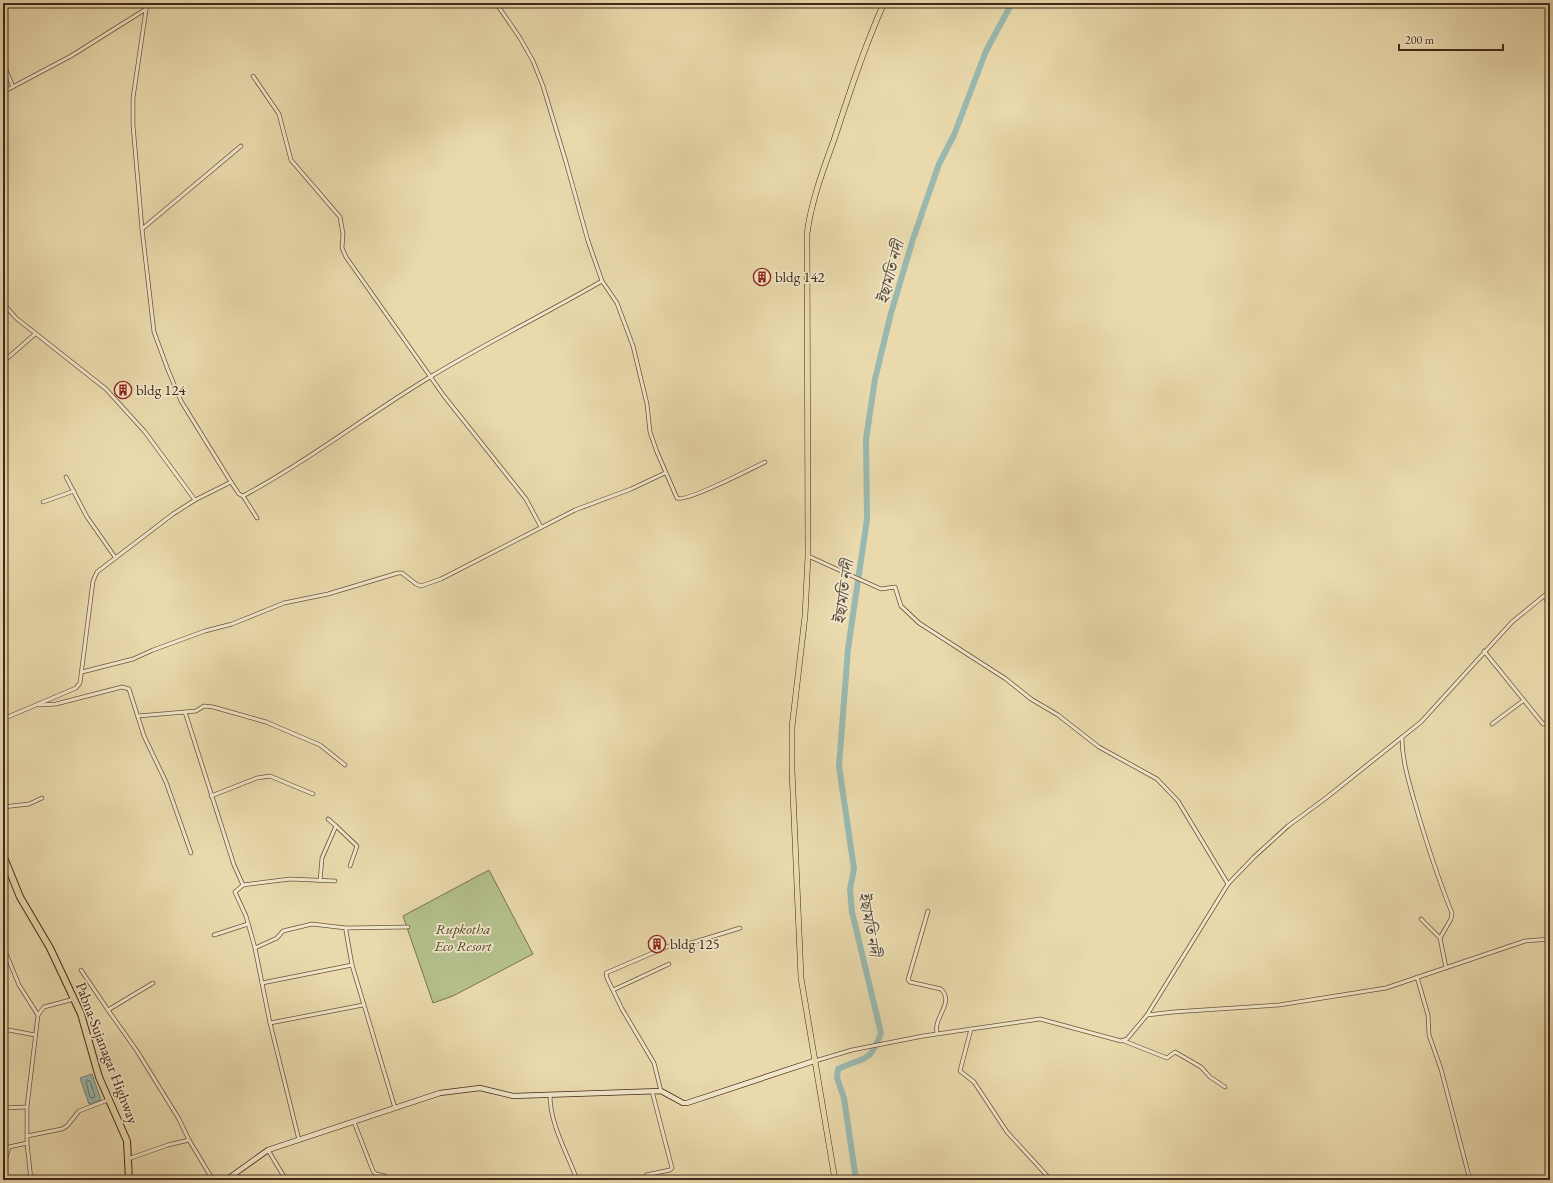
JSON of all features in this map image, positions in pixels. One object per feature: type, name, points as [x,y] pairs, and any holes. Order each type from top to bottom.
[{"type":"highway","name":"Pabna-Sujanagar Highway","points":[[3,855],[20,897],[50,948],[81,1014],[99,1077],[127,1141],[128,1180]]},
{"type":"main road","points":[[835,1180],[801,978],[791,754],[792,727],[805,616],[808,556],[808,228],[823,170],[853,82],[884,3]]},
{"type":"street","points":[[147,3],[134,91],[133,112],[142,228],[152,321],[166,365],[181,401],[231,482],[239,494],[243,496],[256,518]]},
{"type":"street","points":[[496,3],[520,38],[533,61],[543,86],[588,241],[602,280],[617,303],[632,346],[647,404],[650,432],[665,473],[679,500],[705,490],[765,462]]},
{"type":"street","points":[[3,92],[71,56],[146,9]]},
{"type":"street","points":[[3,62],[13,87]]},
{"type":"street","points":[[253,76],[279,114],[288,154],[291,160],[340,217],[342,227],[342,248],[346,257],[430,377],[526,499],[541,526]]},
{"type":"street","points":[[142,228],[241,146]]},
{"type":"street","points":[[243,496],[430,377],[510,331],[564,304],[602,280]]},
{"type":"street","points":[[3,303],[16,318],[35,334],[106,389],[145,432],[195,500]]},
{"type":"street","points":[[3,362],[35,334]]},
{"type":"street","points":[[82,672],[133,659],[205,631],[232,624],[284,603],[328,594],[398,573],[402,573],[416,584],[425,585],[451,575],[541,526],[575,510],[631,489],[665,473]]},
{"type":"street","points":[[66,476],[87,517],[115,557]]},
{"type":"street","points":[[3,719],[76,688],[80,683],[93,581],[97,572],[115,557],[195,500],[231,482]]},
{"type":"street","points":[[43,502],[74,491]]},
{"type":"street","points":[[808,556],[881,589],[894,587],[901,606],[919,623],[1006,679],[1031,699],[1058,715],[1099,747],[1157,779],[1178,801],[1228,884]]},
{"type":"street","points":[[1124,1041],[1147,1015],[1228,884],[1254,857],[1288,826],[1326,798],[1421,722],[1512,622],[1550,591]]},
{"type":"street","points":[[1544,596],[1550,605]]},
{"type":"street","points":[[1484,651],[1543,724],[1550,721]]},
{"type":"street","points":[[37,705],[44,706],[56,704],[125,687],[129,689],[144,736],[166,782],[191,853]]},
{"type":"street","points":[[1492,724],[1524,700]]},
{"type":"street","points":[[138,716],[196,711],[204,706],[213,707],[266,722],[320,745],[344,765]]},
{"type":"street","points":[[185,712],[234,865],[243,885]]},
{"type":"street","points":[[1402,737],[1402,756],[1417,809],[1433,865],[1452,913],[1451,918],[1440,938]]},
{"type":"street","points":[[211,796],[257,778],[270,776],[313,794]]},
{"type":"street","points":[[3,807],[29,804],[42,798]]},
{"type":"street","points":[[328,819],[357,846],[350,866]]},
{"type":"street","points":[[320,881],[322,858],[336,826]]},
{"type":"street","points":[[299,1140],[270,1023],[255,948],[236,892],[243,885],[290,879],[335,881]]},
{"type":"street","points":[[928,912],[908,980],[910,982],[941,989],[944,992],[946,1002],[938,1021],[937,1033]]},
{"type":"street","points":[[1421,920],[1440,938],[1446,968]]},
{"type":"street","points":[[214,935],[248,924]]},
{"type":"street","points":[[255,948],[277,938],[283,931],[312,924],[346,928],[408,926]]},
{"type":"street","points":[[346,928],[352,965],[395,1108]]},
{"type":"street","points":[[661,1090],[656,1067],[622,1009],[606,976],[608,972],[669,946],[688,944],[740,928]]},
{"type":"street","points":[[1147,1015],[1279,1005],[1386,988],[1525,941],[1550,939]]},
{"type":"street","points":[[3,946],[19,985],[38,1015]]},
{"type":"street","points":[[613,990],[669,964]]},
{"type":"street","points":[[262,983],[352,965]]},
{"type":"street","points":[[81,970],[137,1051],[179,1119],[212,1180]]},
{"type":"street","points":[[1416,977],[1425,1003],[1429,1035],[1441,1069],[1470,1180]]},
{"type":"street","points":[[108,1010],[153,983]]},
{"type":"street","points":[[31,1180],[27,1144],[26,1107],[38,1015],[44,1007],[74,998]]},
{"type":"street","points":[[270,1023],[363,1005]]},
{"type":"street","points":[[226,1180],[268,1150],[440,1093],[480,1088],[513,1096],[661,1090],[687,1103],[852,1050],[937,1033],[1046,1019],[1116,1041],[1124,1041],[1167,1058],[1175,1052],[1201,1067],[1210,1077],[1226,1087]]},
{"type":"street","points":[[971,1029],[960,1071],[974,1082],[1007,1132],[1051,1180]]},
{"type":"street","points":[[3,1030],[35,1035]]},
{"type":"street","points":[[646,1175],[670,1170],[672,1168],[652,1091]]},
{"type":"street","points":[[550,1095],[550,1106],[555,1124],[577,1180]]},
{"type":"street","points":[[27,1136],[62,1129],[67,1126],[79,1111],[109,1099]]},
{"type":"street","points":[[3,1108],[26,1107]]},
{"type":"street","points":[[354,1122],[373,1170],[376,1174],[385,1176],[388,1180]]},
{"type":"street","points":[[128,1159],[168,1145],[189,1140]]},
{"type":"street","points":[[3,1161],[6,1158],[9,1147],[27,1144]]},
{"type":"street","points":[[268,1150],[286,1180]]},
{"type":"green space","name":"Rupkotha Eco Resort","points":[[489,870],[533,954],[453,996],[433,1003],[403,916]]},
{"type":"water","points":[[92,1074],[101,1100],[89,1104],[80,1078]]},
{"type":"waterway","name":"ইছামতি নদী","points":[[856,1180],[844,1098],[837,1078],[838,1069],[869,1055],[877,1043],[881,1033],[852,912],[850,889],[854,869],[839,766],[848,649],[867,519],[866,439],[875,379],[891,313],[913,239],[939,164],[954,135],[986,51],[1012,3]]},
{"type":"place","name":"bldg 142","points":[[762,277]]},
{"type":"place","name":"bldg 124","points":[[123,390]]},
{"type":"place","name":"bldg 125","points":[[657,944]]}]
